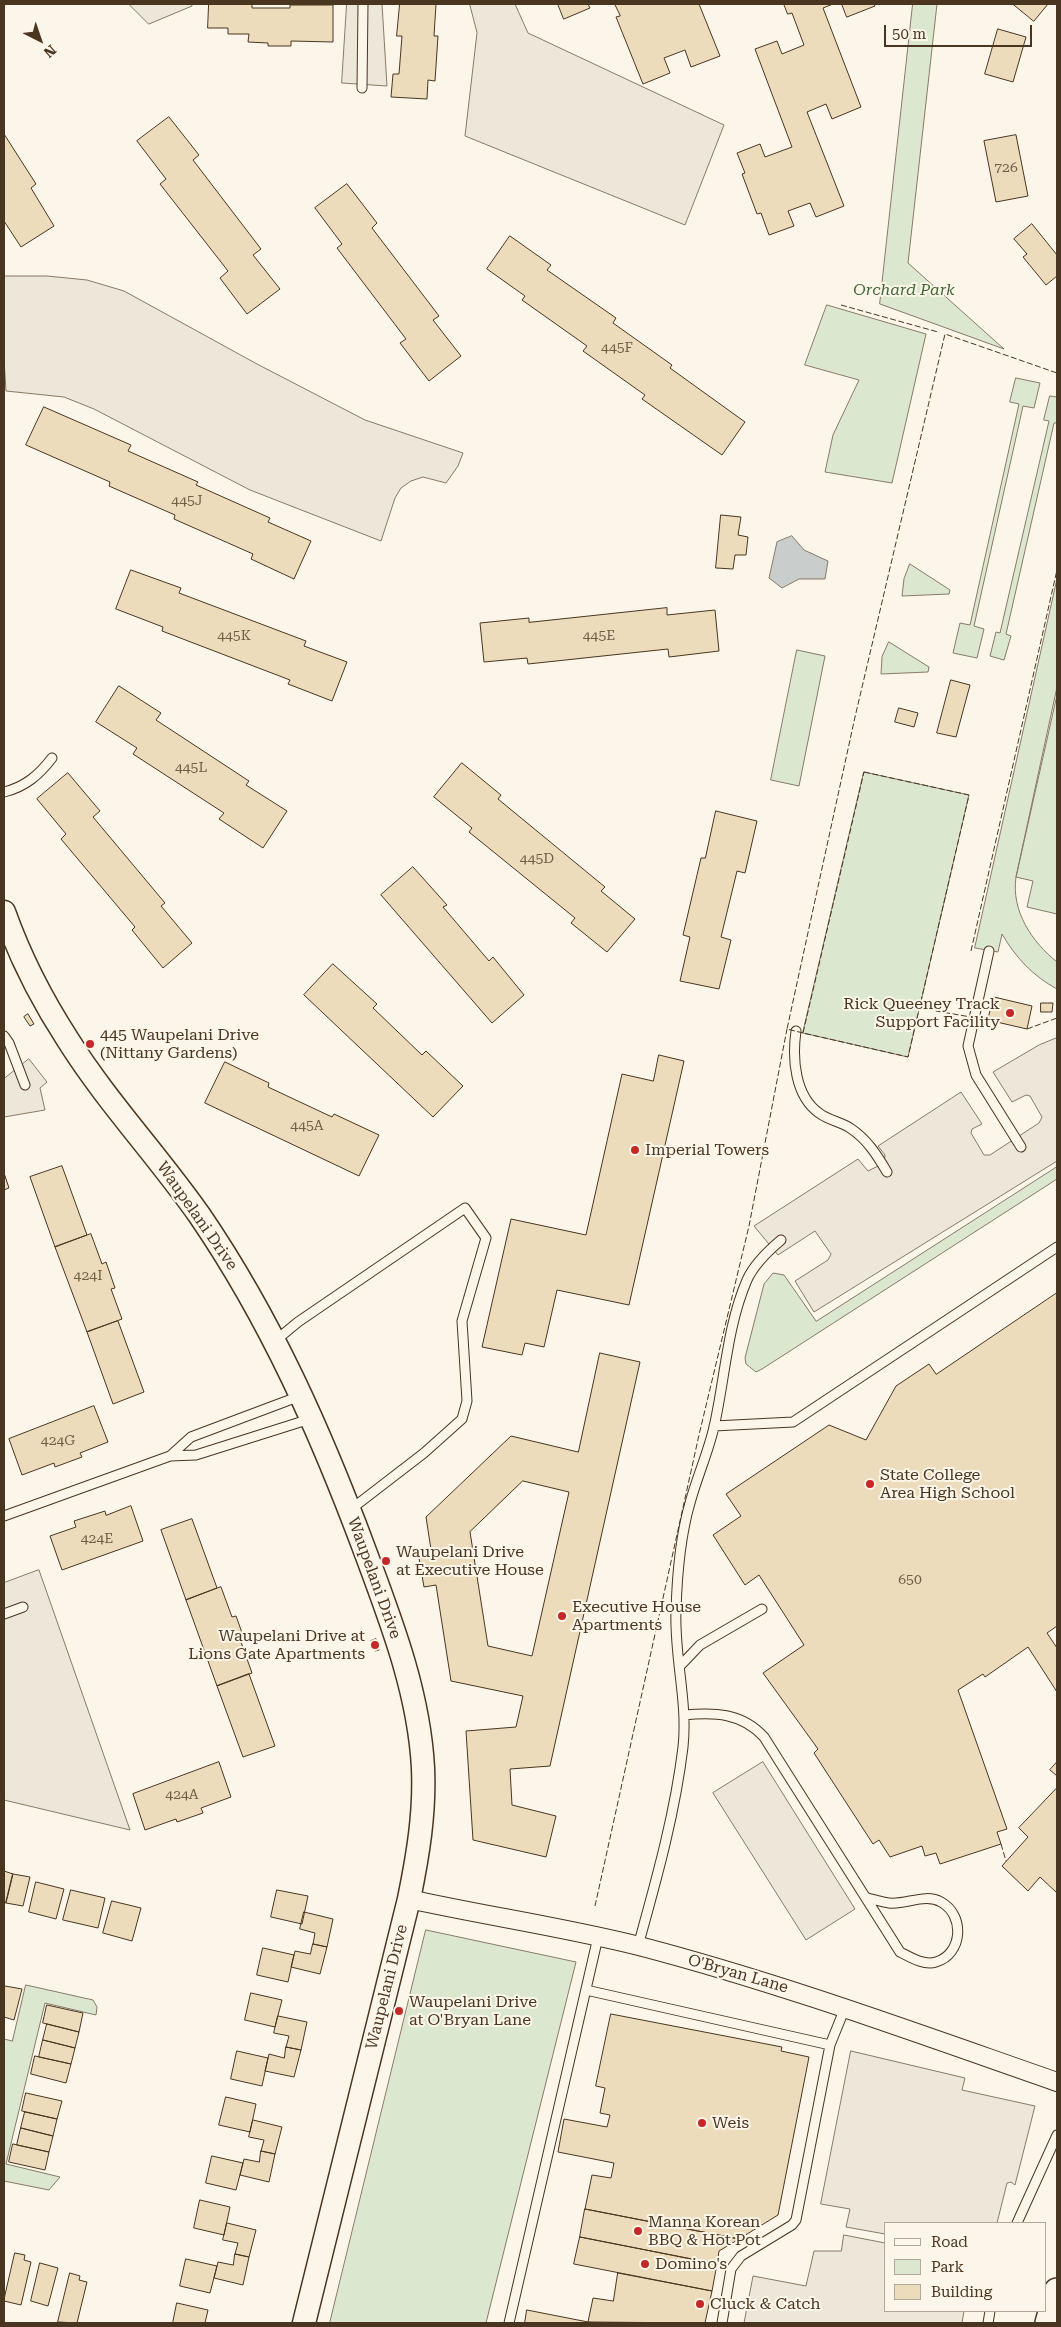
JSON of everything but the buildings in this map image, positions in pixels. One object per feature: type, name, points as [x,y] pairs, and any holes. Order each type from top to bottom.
[{"type":"main road","points":[[1048,2323],[1057,2291]]},
{"type":"street","name":"Waupelani Drive","points":[[4,915],[33,978],[69,1042],[199,1216],[232,1266],[275,1341],[313,1418],[350,1510],[402,1653],[412,1693],[423,1766],[420,1844],[409,1899],[304,2323]]},
{"type":"street","name":"O'Bryan Lane","points":[[409,1899],[638,1946],[766,1982],[1057,2082]]},
{"type":"lane","points":[[362,88],[363,4]]},
{"type":"lane","points":[[4,792],[25,784],[40,773],[52,758]]},
{"type":"lane","points":[[989,951],[968,1046],[976,1075],[1021,1147]]},
{"type":"lane","points":[[796,1031],[796,1081],[805,1098],[820,1114],[849,1127],[862,1137],[873,1149],[887,1172]]},
{"type":"lane","points":[[4,1036],[9,1043],[25,1085]]},
{"type":"lane","points":[[275,1341],[298,1322],[465,1208],[486,1238],[462,1321],[468,1401],[462,1419],[452,1430],[350,1510]]},
{"type":"lane","points":[[638,1946],[669,1823],[683,1746],[684,1714],[676,1614],[682,1543],[690,1503],[704,1465],[714,1426],[725,1364],[745,1286],[748,1278],[766,1252],[781,1240]]},
{"type":"lane","points":[[714,1426],[793,1422],[1057,1247]]},
{"type":"lane","points":[[170,1456],[185,1441],[197,1434],[302,1395]]},
{"type":"lane","points":[[4,1516],[170,1456],[196,1455],[313,1418]]},
{"type":"lane","points":[[4,1614],[23,1607]]},
{"type":"lane","points":[[680,1666],[700,1645],[762,1609]]},
{"type":"lane","points":[[684,1714],[730,1715],[754,1727],[782,1763],[866,1898],[900,1952],[917,1961],[935,1963],[948,1954],[958,1939],[958,1924],[951,1910],[940,1901],[927,1898],[889,1903],[866,1898]]},
{"type":"lane","points":[[509,2323],[598,1937]]},
{"type":"lane","points":[[586,1990],[830,2045]]},
{"type":"lane","points":[[722,2323],[731,2269],[735,2262],[741,2256],[792,2226],[796,2220],[830,2045],[845,2008]]},
{"type":"lane","points":[[1017,2222],[1057,2134]]},
{"type":"green space","name":"Orchard Park","points":[[913,4],[937,4],[908,263],[1004,349],[880,304]]},
{"type":"green space","points":[[827,305],[926,334],[892,483],[825,472],[833,435],[859,380],[805,365]]},
{"type":"green space","points":[[1016,378],[1040,383],[1034,408],[1023,406],[974,626],[984,629],[977,658],[953,653],[960,623],[970,625],[1019,404],[1010,402]]},
{"type":"green space","points":[[1050,396],[1057,397],[1057,423],[1054,423],[1006,634],[1011,636],[1004,660],[990,656],[996,632],[1000,633],[1049,421],[1044,420]]},
{"type":"green space","points":[[910,564],[950,590],[949,594],[902,596],[904,579]]},
{"type":"green space","points":[[1057,579],[1057,687],[1016,877],[1015,890],[1017,902],[1025,925],[1039,945],[1057,962],[1057,989],[1026,966],[1002,934],[998,952],[975,948]]},
{"type":"green space","points":[[889,642],[929,667],[928,672],[881,674],[882,657]]},
{"type":"green space","points":[[797,650],[825,656],[799,786],[771,780]]},
{"type":"green space","points":[[1057,695],[1057,914],[1027,907],[1033,881],[1016,877]]},
{"type":"green space","points":[[864,772],[969,795],[908,1057],[803,1033]]},
{"type":"green space","points":[[1057,1167],[1057,1179],[762,1369],[756,1372],[746,1364],[745,1358],[764,1284],[773,1273],[784,1275],[816,1321]]},
{"type":"green space","points":[[426,1930],[576,1962],[486,2323],[330,2323]]},
{"type":"green space","points":[[26,1985],[93,2000],[97,2007],[96,2015],[45,2003],[6,2164],[60,2177],[49,2190],[4,2181],[4,2039],[12,2041]]},
{"type":"shaded area","points":[[129,4],[192,4],[192,6],[149,24]]},
{"type":"shaded area","points":[[347,4],[382,4],[387,86],[342,83]]},
{"type":"shaded area","points":[[470,4],[515,4],[528,33],[724,125],[685,225],[465,136],[477,33]]},
{"type":"shaded area","points":[[4,276],[47,276],[87,280],[124,291],[257,364],[365,420],[463,453],[458,466],[446,483],[423,477],[411,481],[401,488],[395,498],[381,541],[250,490],[94,409],[64,397],[6,391]]},
{"type":"shaded area","points":[[792,536],[804,550],[828,561],[825,579],[799,579],[782,588],[769,578],[777,542]]},
{"type":"shaded area","points":[[1057,1038],[1057,1161],[814,1312],[795,1281],[828,1260],[831,1254],[815,1231],[778,1255],[754,1226],[858,1159],[868,1171],[884,1163],[885,1155],[878,1146],[961,1092],[982,1124],[972,1129],[971,1133],[984,1155],[990,1155],[1039,1123],[1042,1117],[1030,1096],[1026,1095],[1012,1102],[993,1072],[1039,1045]]},
{"type":"shaded area","points":[[29,1059],[47,1082],[40,1088],[45,1110],[4,1117],[4,1079]]},
{"type":"shaded area","points":[[39,1570],[130,1830],[4,1800],[4,1583]]},
{"type":"shaded area","points":[[763,1762],[855,1909],[806,1940],[713,1793]]},
{"type":"shaded area","points":[[851,2051],[965,2078],[962,2090],[1035,2106],[1015,2185],[1011,2182],[1007,2183],[997,2222],[884,2222],[884,2234],[846,2227],[850,2209],[821,2204]]},
{"type":"shaded area","points":[[844,2235],[884,2243],[884,2312],[964,2312],[962,2323],[744,2323],[753,2276],[806,2286],[814,2251],[841,2251]]},
{"type":"fence","points":[[841,305],[938,332]]},
{"type":"fence","points":[[803,1033],[787,1029],[855,717],[945,334],[1057,373]]},
{"type":"fence","points":[[971,951],[1057,570]]},
{"type":"fence","points":[[864,772],[969,795],[908,1057],[803,1033],[864,772]]},
{"type":"fence","points":[[919,1008],[988,1020]]},
{"type":"fence","points":[[1027,1029],[1057,1018]]},
{"type":"fence","points":[[595,1906],[699,1435],[749,1226],[787,1029]]},
{"type":"fence","points":[[1001,1844],[1006,1861]]},
{"type":"place","name":"Rick Queeney Track Support Facility","points":[[1010,1013]]},
{"type":"place","name":"445 Waupelani Drive (Nittany Gardens)","points":[[90,1044]]},
{"type":"place","name":"Imperial Towers","points":[[635,1150]]},
{"type":"place","name":"State College Area High School","points":[[870,1484]]},
{"type":"place","name":"Waupelani Drive at Executive House","points":[[386,1561]]},
{"type":"place","name":"Executive House Apartments","points":[[562,1616]]},
{"type":"place","name":"Waupelani Drive at Lions Gate Apartments","points":[[375,1645]]},
{"type":"place","name":"Waupelani Drive at O'Bryan Lane","points":[[399,2011]]},
{"type":"place","name":"Weis","points":[[702,2123]]},
{"type":"place","name":"Manna Korean BBQ & Hot Pot","points":[[638,2231]]},
{"type":"place","name":"Domino's","points":[[645,2264]]},
{"type":"place","name":"Cluck & Catch","points":[[700,2304]]}]
